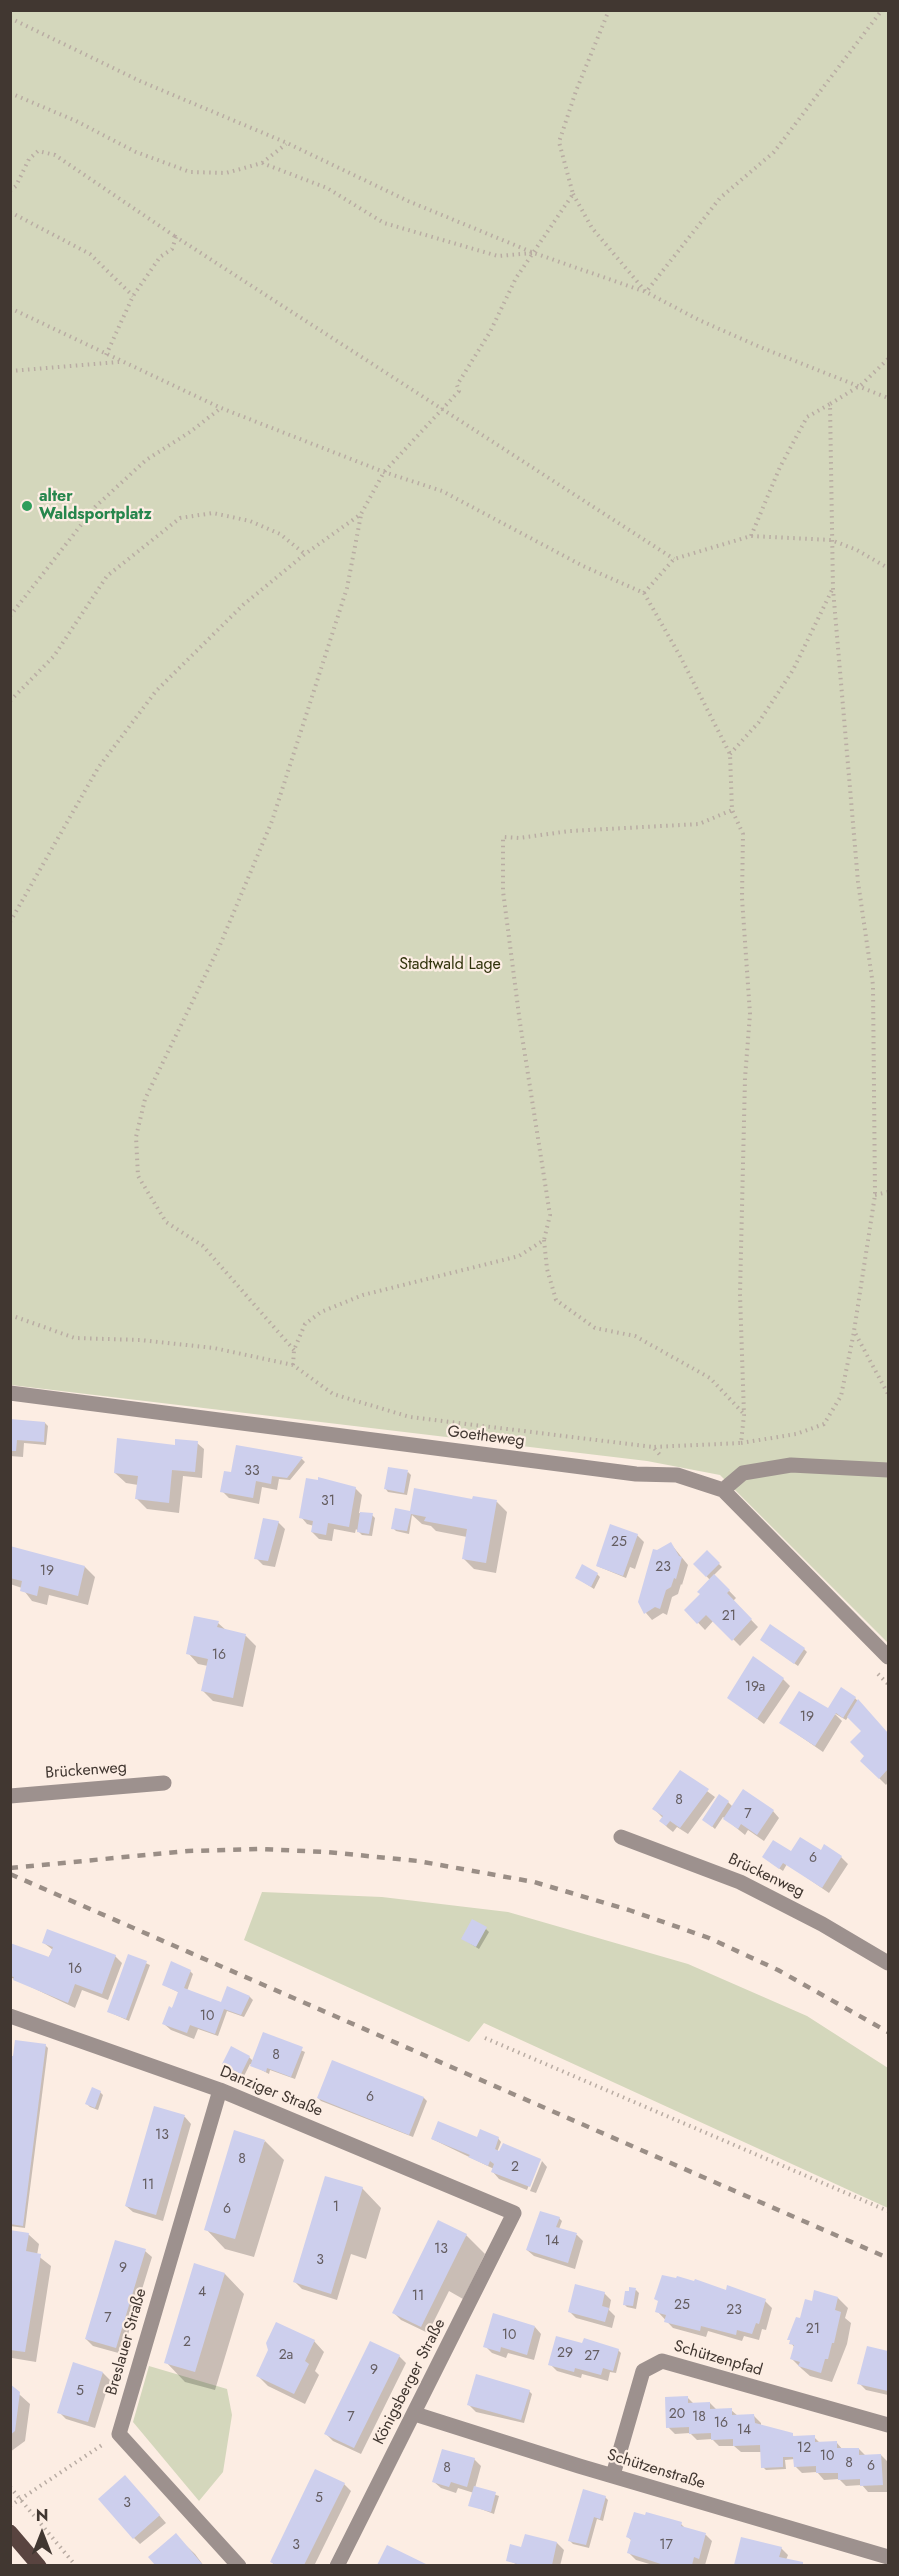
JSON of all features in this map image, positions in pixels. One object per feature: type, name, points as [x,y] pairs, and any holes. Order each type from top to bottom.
[{"type":"main road","points":[[10,2532],[39,2565]]},
{"type":"street","name":"Goetheweg","points":[[10,1393],[636,1474],[678,1475],[723,1490],[888,1657]]},
{"type":"street","points":[[723,1490],[743,1473],[791,1465],[888,1470]]},
{"type":"street","name":"Brückenweg","points":[[10,1796],[165,1783]]},
{"type":"street","name":"Brückenweg","points":[[621,1837],[740,1882],[822,1924],[888,1963]]},
{"type":"street","name":"Danziger Straße","points":[[10,2016],[220,2090],[514,2213]]},
{"type":"street","name":"Breslauer Straße","points":[[119,2434],[220,2090]]},
{"type":"street","name":"Königsberger Straße","points":[[337,2565],[415,2414],[514,2213]]},
{"type":"street","name":"Schützenpfad","points":[[613,2475],[643,2371],[662,2361],[888,2425]]},
{"type":"street","name":"Schützenstraße","points":[[415,2414],[579,2466],[888,2558]]},
{"type":"street","points":[[119,2434],[239,2565]]},
{"type":"path","points":[[609,10],[576,91],[559,142],[573,194],[592,228],[646,292]]},
{"type":"path","points":[[646,292],[720,198],[774,152],[882,10]]},
{"type":"path","points":[[10,18],[140,81],[287,143],[408,201],[534,253],[646,292],[699,320],[819,372],[888,398]]},
{"type":"path","points":[[10,93],[76,121],[136,152],[190,172],[226,173],[261,163],[287,143]]},
{"type":"path","points":[[10,191],[16,186],[28,159],[38,151],[55,155],[176,237],[674,559]]},
{"type":"path","points":[[261,163],[327,188],[384,223],[498,256],[534,253]]},
{"type":"path","points":[[294,1350],[203,1246],[166,1222],[138,1176],[136,1137],[145,1099],[220,945],[272,821],[347,588],[361,514],[384,472],[459,391],[457,385],[490,332],[516,278],[573,194]]},
{"type":"path","points":[[10,212],[90,254],[133,296]]},
{"type":"path","points":[[106,355],[133,296],[160,257],[172,249],[176,237]]},
{"type":"path","points":[[10,308],[119,362],[221,408],[384,472],[442,491],[583,566],[644,593],[680,656],[730,754],[732,810],[743,834],[742,898],[750,1014],[745,1078],[740,1294],[744,1415],[741,1443]]},
{"type":"path","points":[[751,536],[780,467],[807,417],[861,386],[888,359]]},
{"type":"path","points":[[10,371],[96,366],[119,362]]},
{"type":"path","points":[[10,1315],[75,1338],[140,1340],[214,1348],[293,1365],[333,1394],[410,1417],[654,1447],[741,1443],[796,1434],[824,1424],[841,1396],[854,1331],[875,1195],[873,985],[858,882],[833,589],[830,404]]},
{"type":"path","points":[[10,616],[95,507],[147,460],[190,432],[221,408]]},
{"type":"path","points":[[10,701],[54,656],[107,576],[180,518],[213,513],[250,521],[280,534],[305,554]]},
{"type":"path","points":[[10,922],[98,768],[156,691],[243,605],[305,554],[361,514]]},
{"type":"path","points":[[644,593],[674,559],[751,536],[831,540],[857,550],[888,568]]},
{"type":"path","points":[[730,754],[759,722],[793,670],[833,589]]},
{"type":"path","points":[[732,810],[699,824],[570,831],[519,838],[503,837],[503,891],[521,1035],[550,1215],[544,1240],[547,1269],[556,1300],[595,1328],[635,1336],[710,1378],[744,1415]]},
{"type":"path","points":[[875,1195],[888,1192]]},
{"type":"path","points":[[293,1365],[294,1350],[304,1324],[321,1312],[363,1295],[519,1256],[544,1240]]},
{"type":"path","points":[[854,1331],[888,1394]]},
{"type":"path","points":[[654,1447],[678,1475]]},
{"type":"path","points":[[485,2038],[888,2211]]},
{"type":"path","points":[[10,2506],[119,2434]]},
{"type":"path","points":[[10,2487],[76,2565]]},
{"type":"green space","name":"Stadtwald Lage","points":[[11,11],[888,11],[888,1643],[720,1475],[647,1461],[11,1385]]},
{"type":"green space","points":[[262,1892],[382,1897],[508,1912],[688,1964],[807,2016],[888,2068],[888,2208],[484,2023],[469,2042],[244,1940]]},
{"type":"green space","points":[[149,2366],[227,2389],[232,2415],[223,2472],[199,2501],[133,2422]]},
{"type":"building","points":[[10,1419],[45,1422],[44,1442],[17,1440],[16,1451],[10,1451]]},
{"type":"building","points":[[117,1438],[175,1445],[175,1439],[198,1441],[195,1472],[172,1470],[169,1503],[135,1499],[138,1476],[114,1473]]},
{"type":"building","points":[[236,1445],[303,1457],[287,1478],[272,1476],[271,1484],[256,1481],[253,1498],[220,1492],[224,1471],[231,1472]]},
{"type":"building","points":[[388,1467],[408,1470],[404,1493],[384,1489]]},
{"type":"building","points":[[318,1477],[356,1487],[349,1527],[328,1523],[326,1535],[311,1532],[313,1521],[299,1518],[306,1478],[318,1480]]},
{"type":"building","points":[[414,1488],[472,1499],[473,1496],[497,1500],[486,1563],[462,1559],[467,1529],[424,1521],[426,1517],[411,1514],[407,1531],[391,1529],[395,1508],[410,1511]]},
{"type":"building","points":[[360,1512],[373,1513],[369,1534],[357,1532]]},
{"type":"building","points":[[263,1518],[279,1521],[268,1561],[254,1559]]},
{"type":"building","points":[[610,1524],[638,1534],[623,1576],[596,1566]]},
{"type":"building","points":[[671,1542],[679,1556],[682,1557],[676,1579],[674,1578],[671,1587],[666,1590],[660,1609],[655,1607],[644,1614],[638,1602],[653,1549],[657,1550]]},
{"type":"building","points":[[10,1546],[85,1566],[78,1596],[39,1586],[37,1596],[20,1591],[22,1581],[10,1578]]},
{"type":"building","points":[[707,1550],[720,1563],[706,1577],[693,1564]]},
{"type":"building","points":[[582,1564],[598,1573],[591,1587],[575,1578]]},
{"type":"building","points":[[714,1574],[730,1590],[727,1593],[752,1619],[732,1641],[706,1615],[697,1624],[684,1610],[700,1594],[697,1592]]},
{"type":"building","points":[[194,1616],[219,1621],[217,1627],[246,1634],[233,1698],[201,1691],[208,1659],[186,1654]]},
{"type":"building","points":[[770,1624],[805,1648],[794,1664],[760,1640]]},
{"type":"building","points":[[753,1656],[784,1678],[757,1719],[727,1698]]},
{"type":"building","points":[[841,1687],[856,1697],[843,1718],[836,1713],[815,1746],[779,1723],[799,1691],[828,1708]]},
{"type":"building","points":[[858,1699],[888,1733],[888,1769],[879,1779],[860,1761],[864,1756],[850,1742],[861,1731],[847,1717]]},
{"type":"building","points":[[680,1770],[709,1789],[680,1828],[670,1821],[666,1826],[659,1821],[663,1816],[652,1809]]},
{"type":"building","points":[[743,1789],[774,1810],[757,1835],[741,1824],[738,1829],[723,1819]]},
{"type":"building","points":[[719,1794],[729,1801],[712,1827],[702,1820]]},
{"type":"building","points":[[800,1837],[821,1850],[824,1844],[842,1856],[822,1888],[783,1863],[779,1869],[762,1857],[773,1840],[791,1851]]},
{"type":"building","points":[[472,1919],[487,1927],[476,1947],[461,1939]]},
{"type":"building","points":[[47,1929],[116,1955],[102,1994],[75,1984],[68,2003],[13,1980],[14,1977],[10,1976],[10,1943],[49,1957],[53,1947],[42,1943]]},
{"type":"building","points":[[128,1954],[147,1961],[126,2019],[107,2012]]},
{"type":"building","points":[[171,1961],[191,1970],[184,1988],[221,2002],[227,1986],[250,1996],[241,2015],[224,2009],[215,2034],[190,2025],[187,2033],[162,2024],[178,1992],[162,1985]]},
{"type":"building","points":[[263,2032],[303,2047],[291,2077],[267,2068],[266,2072],[250,2066]]},
{"type":"building","points":[[15,2040],[46,2044],[23,2226],[10,2224],[10,2056],[13,2056]]},
{"type":"building","points":[[231,2046],[250,2056],[241,2074],[222,2064]]},
{"type":"building","points":[[332,2060],[424,2097],[409,2135],[317,2098]]},
{"type":"building","points":[[92,2087],[101,2091],[95,2108],[85,2104]]},
{"type":"building","points":[[154,2106],[185,2115],[156,2215],[125,2206]]},
{"type":"building","points":[[438,2121],[477,2137],[480,2129],[499,2137],[495,2149],[499,2151],[503,2143],[541,2159],[530,2187],[491,2172],[494,2164],[490,2161],[488,2166],[468,2157],[470,2155],[431,2139]]},
{"type":"building","points":[[234,2130],[265,2140],[235,2239],[204,2230]]},
{"type":"building","points":[[325,2176],[363,2187],[331,2294],[293,2282]]},
{"type":"building","points":[[540,2211],[560,2217],[556,2227],[577,2233],[568,2263],[526,2250]]},
{"type":"building","points":[[438,2220],[467,2234],[421,2327],[392,2313]]},
{"type":"building","points":[[10,2230],[29,2233],[26,2251],[41,2254],[25,2352],[10,2350]]},
{"type":"building","points":[[115,2240],[146,2249],[116,2348],[85,2339]]},
{"type":"building","points":[[194,2263],[225,2273],[195,2372],[164,2363]]},
{"type":"building","points":[[662,2275],[694,2281],[695,2279],[726,2290],[727,2285],[766,2299],[759,2324],[756,2323],[752,2334],[737,2330],[736,2335],[701,2326],[700,2331],[664,2322],[666,2315],[655,2312],[658,2301],[654,2299]]},
{"type":"building","points":[[575,2284],[605,2292],[602,2306],[609,2308],[605,2322],[568,2312]]},
{"type":"building","points":[[629,2287],[636,2288],[633,2306],[623,2305],[625,2291],[629,2291]]},
{"type":"building","points":[[814,2290],[838,2297],[835,2310],[841,2312],[834,2343],[832,2343],[828,2359],[825,2359],[821,2373],[798,2366],[800,2362],[790,2359],[794,2345],[789,2344],[790,2340],[787,2340],[796,2317],[800,2318],[805,2299],[812,2301]]},
{"type":"building","points":[[493,2313],[535,2326],[527,2355],[501,2347],[500,2352],[483,2347]]},
{"type":"building","points":[[276,2322],[315,2340],[305,2361],[309,2364],[294,2394],[256,2376],[268,2350],[266,2343]]},
{"type":"building","points":[[556,2336],[582,2343],[584,2338],[619,2349],[613,2371],[603,2368],[601,2375],[575,2368],[574,2372],[548,2365]]},
{"type":"building","points":[[370,2341],[400,2355],[354,2448],[324,2434]]},
{"type":"building","points":[[867,2346],[888,2351],[888,2391],[857,2384]]},
{"type":"building","points":[[73,2362],[103,2372],[88,2422],[57,2413]]},
{"type":"building","points":[[476,2374],[530,2390],[521,2420],[467,2405]]},
{"type":"building","points":[[10,2384],[20,2392],[15,2431],[10,2435]]},
{"type":"building","points":[[688,2396],[688,2403],[710,2402],[710,2409],[732,2408],[732,2415],[754,2414],[755,2423],[793,2433],[793,2436],[815,2435],[815,2442],[837,2441],[837,2448],[859,2448],[859,2455],[881,2454],[883,2485],[860,2486],[860,2479],[838,2480],[838,2473],[816,2473],[816,2466],[794,2467],[793,2457],[783,2457],[783,2467],[761,2468],[760,2445],[733,2446],[733,2439],[711,2440],[711,2433],[689,2434],[689,2427],[666,2428],[665,2397]]},
{"type":"building","points":[[442,2449],[475,2458],[467,2487],[451,2482],[449,2487],[432,2482]]},
{"type":"building","points":[[315,2469],[345,2483],[304,2565],[276,2565],[270,2562]]},
{"type":"building","points":[[125,2475],[160,2515],[133,2539],[98,2499]]},
{"type":"building","points":[[474,2486],[496,2492],[491,2512],[468,2506]]},
{"type":"building","points":[[583,2489],[606,2496],[600,2519],[594,2517],[586,2545],[568,2541]]},
{"type":"building","points":[[634,2512],[645,2515],[646,2512],[682,2522],[681,2526],[706,2533],[699,2559],[694,2557],[692,2565],[664,2565],[627,2553],[631,2539],[626,2537]]},
{"type":"building","points":[[176,2533],[203,2565],[155,2565],[148,2557]]},
{"type":"building","points":[[525,2534],[557,2542],[552,2565],[521,2565],[506,2561],[510,2544],[521,2547]]},
{"type":"building","points":[[741,2537],[782,2547],[779,2557],[803,2562],[803,2565],[734,2565]]},
{"type":"building","points":[[387,2545],[428,2565],[377,2565]]},
{"type":"railway","points":[[10,1868],[188,1851],[260,1849],[327,1852],[418,1861],[534,1882],[629,1910],[709,1938],[778,1970],[888,2032]]},
{"type":"railway","points":[[10,1874],[888,2258]]},
{"type":"place","name":"alter Waldsportplatz","points":[[27,506]]}]
